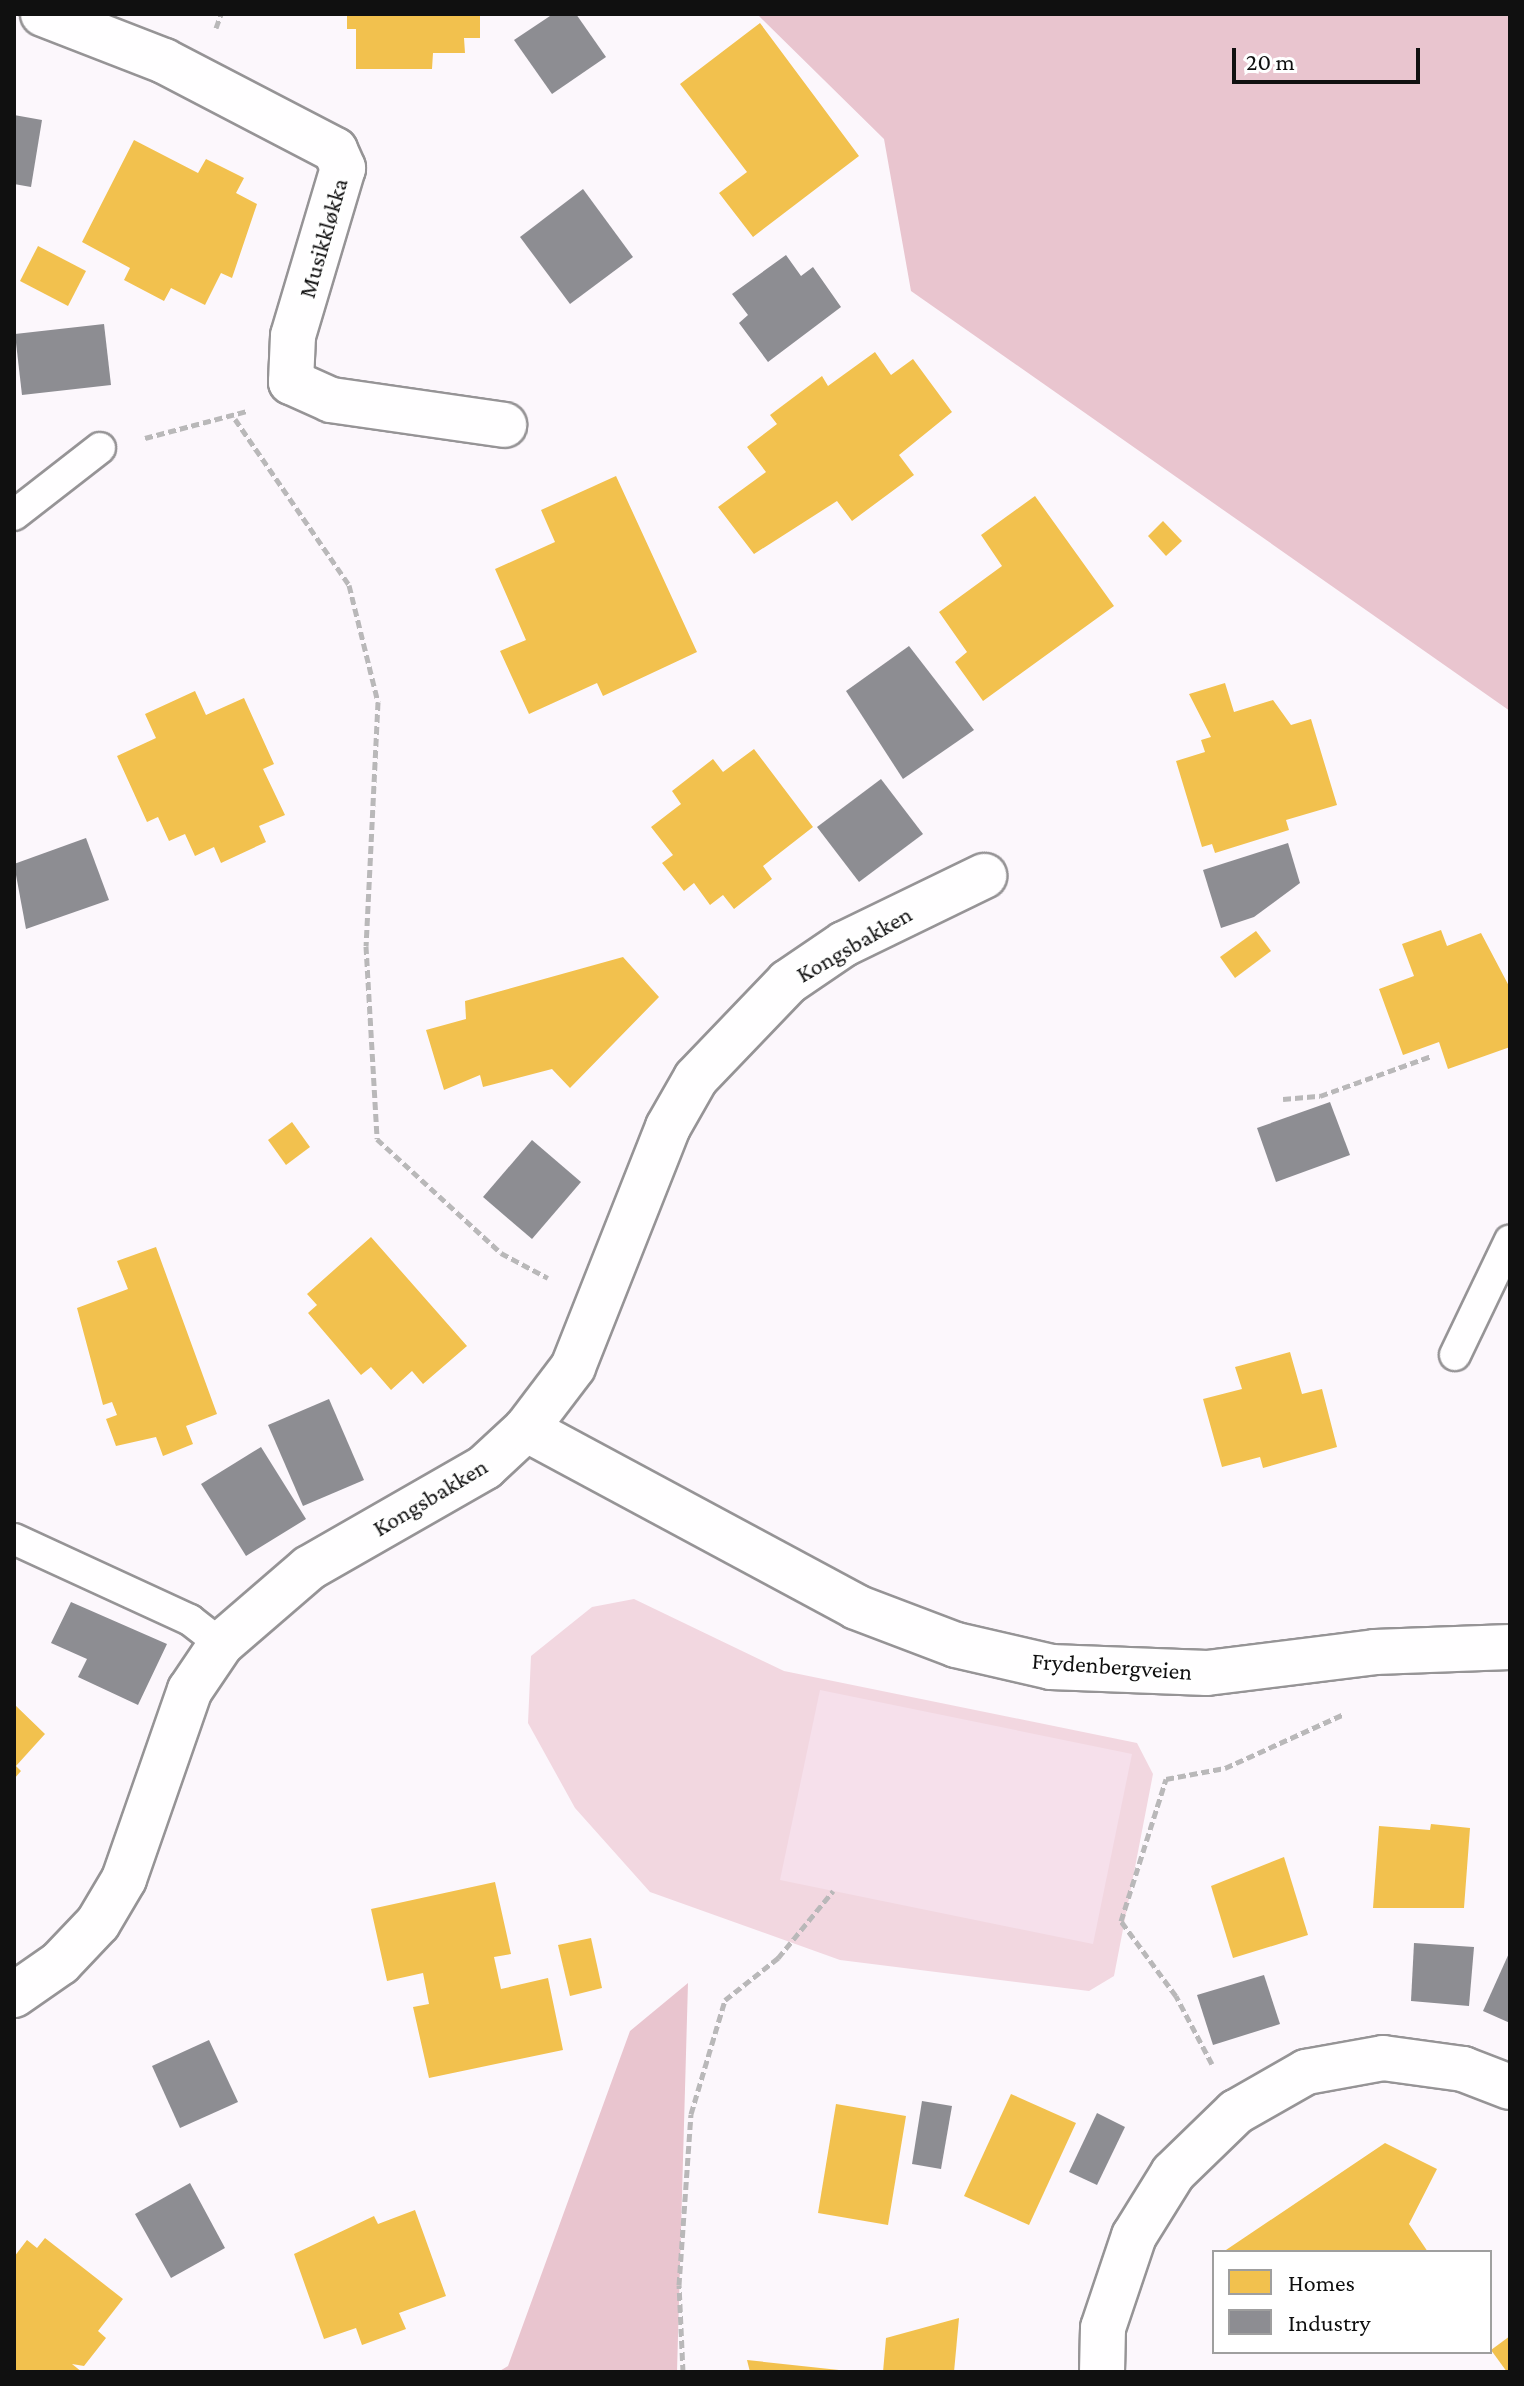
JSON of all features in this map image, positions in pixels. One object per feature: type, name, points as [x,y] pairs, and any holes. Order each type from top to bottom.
[{"type":"street","name":"Musikkløkka","points":[[43,14],[164,61],[335,150],[343,168],[293,336],[291,382]]},
{"type":"street","points":[[291,382],[331,400],[504,425]]},
{"type":"street","name":"Kongsbakken","points":[[14,1995],[60,1963],[111,1901],[190,1690],[221,1644],[309,1568],[485,1467],[526,1429],[573,1367],[602,1307],[668,1127],[696,1078],[738,1030],[844,944],[984,876]]},
{"type":"street","name":"Frydenbergveien","points":[[526,1429],[856,1607],[956,1645],[1051,1667],[1207,1673],[1375,1652],[1510,1647]]},
{"type":"street","points":[[1102,2372],[1103,2328],[1134,2236],[1173,2173],[1236,2112],[1306,2072],[1383,2058],[1463,2069],[1510,2087]]},
{"type":"lane","points":[[14,515],[100,448]]},
{"type":"lane","points":[[1455,1355],[1510,1240]]},
{"type":"lane","points":[[14,1539],[190,1620],[221,1644]]},
{"type":"path","points":[[100,448],[235,419],[291,382]]},
{"type":"path","points":[[235,419],[349,585],[378,702],[366,946],[377,1139],[501,1253],[602,1307]]},
{"type":"path","points":[[1283,1099],[1320,1096],[1431,1056]]},
{"type":"path","points":[[1236,2112],[1176,1996],[1121,1921],[1166,1779],[1225,1768],[1355,1710]]},
{"type":"path","points":[[683,2372],[679,2285],[691,2114],[725,2000],[778,1958],[833,1891]]},
{"type":"shaded area","points":[[757,14],[1510,14],[1510,711],[911,291],[884,139]]},
{"type":"shaded area","points":[[634,1599],[784,1671],[1137,1743],[1153,1774],[1114,1976],[1089,1991],[840,1960],[650,1892],[575,1808],[528,1723],[531,1656],[592,1607]]},
{"type":"shaded area","points":[[820,1690],[1132,1754],[1093,1944],[780,1880]]},
{"type":"shaded area","points":[[688,1983],[677,2372],[498,2372],[508,2366],[630,2031]]},
{"type":"building: Homes","points":[[347,14],[480,14],[480,38],[464,38],[465,53],[433,53],[432,69],[356,69],[356,29],[347,29]]},
{"type":"building: Homes","points":[[760,23],[859,156],[753,237],[719,193],[747,172],[680,84]]},
{"type":"building: Homes","points":[[134,140],[198,173],[206,159],[244,178],[236,193],[257,204],[232,278],[221,273],[205,305],[171,288],[164,301],[124,280],[130,268],[82,242]]},
{"type":"building: Homes","points":[[38,246],[86,271],[68,306],[20,281]]},
{"type":"building: Homes","points":[[875,352],[891,375],[913,359],[952,412],[899,455],[914,475],[852,521],[837,501],[754,554],[718,507],[766,472],[747,447],[777,424],[770,415],[822,376],[828,386]]},
{"type":"building: Homes","points":[[616,476],[697,652],[603,696],[597,683],[529,714],[500,651],[526,640],[495,569],[555,542],[541,510]]},
{"type":"building: Homes","points":[[1035,496],[1114,606],[983,701],[955,662],[967,652],[939,612],[1002,566],[981,535]]},
{"type":"building: Homes","points":[[1163,521],[1182,541],[1166,556],[1148,536]]},
{"type":"building: Homes","points":[[1225,683],[1234,712],[1273,700],[1291,725],[1311,719],[1337,805],[1286,820],[1289,830],[1215,853],[1212,844],[1202,847],[1176,761],[1205,752],[1201,740],[1211,737],[1189,694]]},
{"type":"building: Homes","points":[[195,691],[206,715],[244,698],[274,764],[263,769],[285,815],[259,826],[266,842],[221,863],[214,847],[195,856],[185,834],[169,841],[158,817],[147,822],[117,756],[156,738],[145,714]]},
{"type":"building: Homes","points":[[754,749],[813,827],[763,866],[772,879],[734,909],[723,895],[710,905],[694,883],[684,891],[662,863],[673,855],[651,827],[681,804],[672,791],[713,759],[723,772]]},
{"type":"building: Homes","points":[[1441,930],[1447,946],[1481,933],[1510,988],[1510,1047],[1448,1069],[1439,1042],[1403,1055],[1379,989],[1414,976],[1402,944]]},
{"type":"building: Homes","points":[[1256,931],[1271,951],[1235,978],[1220,957]]},
{"type":"building: Homes","points":[[623,957],[659,997],[570,1088],[552,1069],[483,1087],[480,1075],[444,1090],[426,1030],[466,1019],[465,1001]]},
{"type":"building: Homes","points":[[292,1122],[310,1147],[286,1165],[268,1140]]},
{"type":"building: Homes","points":[[371,1237],[467,1346],[423,1384],[412,1371],[391,1390],[371,1367],[361,1375],[308,1313],[317,1305],[307,1294]]},
{"type":"building: Homes","points":[[156,1247],[217,1414],[186,1426],[193,1444],[163,1456],[156,1437],[116,1446],[106,1419],[117,1415],[112,1402],[103,1405],[77,1308],[128,1289],[117,1261]]},
{"type":"building: Homes","points":[[1290,1352],[1302,1394],[1322,1389],[1337,1447],[1263,1468],[1260,1457],[1222,1467],[1203,1399],[1242,1389],[1235,1367]]},
{"type":"building: Homes","points":[[14,1704],[45,1734],[16,1766],[21,1771],[14,1779]]},
{"type":"building: Homes","points":[[1431,1824],[1470,1828],[1464,1908],[1373,1908],[1379,1826],[1430,1830]]},
{"type":"building: Homes","points":[[1284,1857],[1308,1935],[1233,1958],[1211,1886]]},
{"type":"building: Homes","points":[[495,1882],[511,1954],[494,1957],[501,1989],[548,1978],[563,2050],[429,2078],[413,2007],[429,2004],[423,1973],[387,1981],[371,1909]]},
{"type":"building: Homes","points":[[591,1938],[602,1988],[570,1996],[558,1945]]},
{"type":"building: Homes","points":[[1011,2094],[1076,2123],[1029,2225],[964,2196]]},
{"type":"building: Homes","points":[[836,2104],[906,2116],[888,2225],[818,2213]]},
{"type":"building: Homes","points":[[1385,2143],[1437,2169],[1409,2224],[1427,2250],[1226,2250]]},
{"type":"building: Homes","points":[[415,2210],[446,2296],[399,2313],[406,2329],[362,2345],[356,2328],[324,2339],[294,2254],[374,2216],[378,2224]]},
{"type":"building: Homes","points":[[45,2238],[123,2299],[98,2331],[106,2338],[84,2366],[72,2364],[82,2372],[14,2372],[14,2257],[27,2240],[37,2248]]},
{"type":"building: Homes","points":[[959,2318],[954,2372],[883,2372],[886,2338]]},
{"type":"building: Homes","points":[[1510,2336],[1510,2372],[1507,2372],[1492,2349]]},
{"type":"building: Homes","points":[[747,2360],[839,2370],[839,2372],[750,2372]]},
{"type":"building: Industry","points":[[553,14],[576,14],[606,57],[552,94],[514,40]]},
{"type":"building: Industry","points":[[14,115],[42,120],[31,187],[14,184]]},
{"type":"building: Industry","points":[[583,189],[633,257],[570,304],[520,237]]},
{"type":"building: Industry","points":[[786,255],[801,276],[813,267],[841,307],[768,362],[739,323],[748,315],[732,294]]},
{"type":"building: Industry","points":[[104,324],[111,385],[22,395],[15,334]]},
{"type":"building: Industry","points":[[909,646],[974,730],[903,779],[846,691]]},
{"type":"building: Industry","points":[[881,779],[923,834],[859,882],[817,827]]},
{"type":"building: Industry","points":[[86,838],[109,900],[26,929],[14,864]]},
{"type":"building: Industry","points":[[1288,843],[1300,883],[1254,917],[1221,928],[1203,870]]},
{"type":"building: Industry","points":[[1330,1102],[1350,1155],[1276,1182],[1257,1128]]},
{"type":"building: Industry","points":[[532,1140],[581,1182],[532,1239],[483,1197]]},
{"type":"building: Industry","points":[[329,1399],[364,1480],[303,1506],[268,1425]]},
{"type":"building: Industry","points":[[261,1447],[306,1519],[246,1556],[201,1484]]},
{"type":"building: Industry","points":[[71,1602],[167,1644],[138,1705],[78,1677],[87,1659],[51,1643]]},
{"type":"building: Industry","points":[[1414,1943],[1474,1947],[1469,2006],[1411,2001]]},
{"type":"building: Industry","points":[[1510,1951],[1510,2023],[1483,2011]]},
{"type":"building: Industry","points":[[1264,1975],[1280,2024],[1213,2045],[1197,1995]]},
{"type":"building: Industry","points":[[209,2040],[238,2102],[180,2128],[152,2066]]},
{"type":"building: Industry","points":[[922,2101],[952,2106],[941,2169],[912,2164]]},
{"type":"building: Industry","points":[[1097,2113],[1125,2127],[1097,2185],[1069,2172]]},
{"type":"building: Industry","points":[[190,2183],[225,2248],[171,2278],[135,2214]]}]
